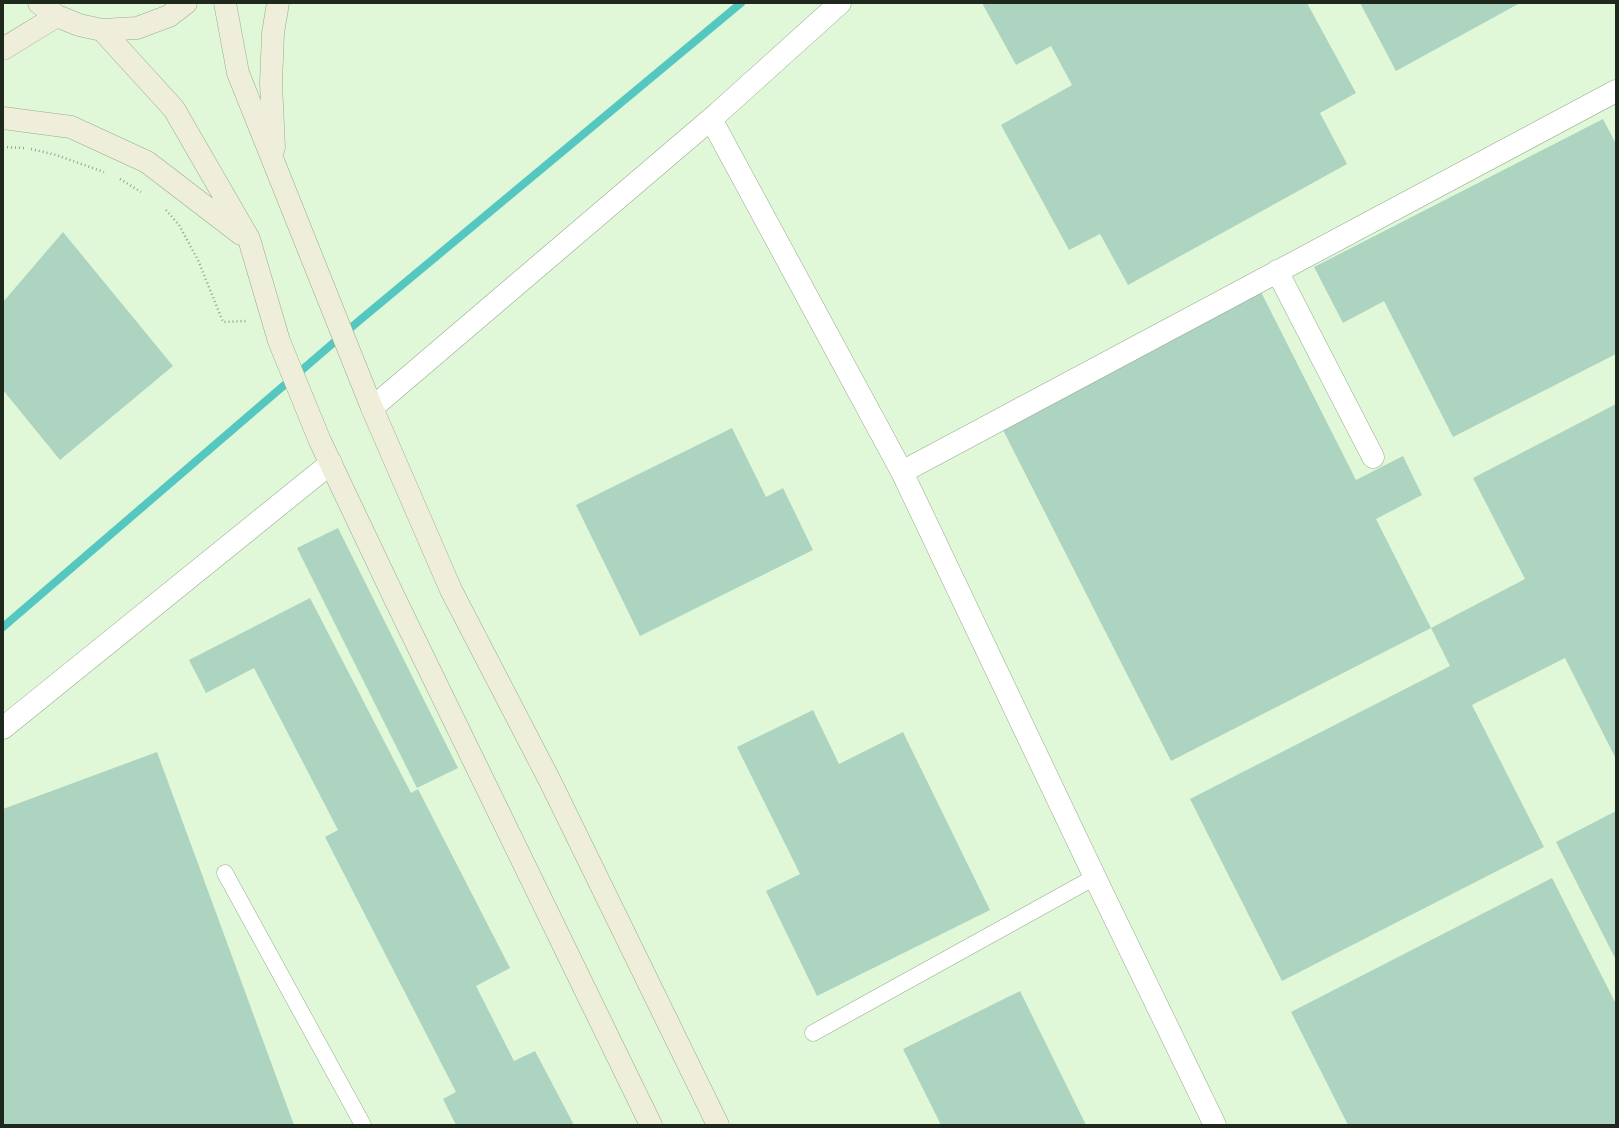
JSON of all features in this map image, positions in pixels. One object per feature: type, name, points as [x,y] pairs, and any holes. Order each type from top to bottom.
[{"type":"street","points":[[39,3],[57,16],[79,25],[102,30],[136,28],[169,16],[186,3]]},
{"type":"street","points":[[225,3],[238,73],[372,408],[451,590],[550,781],[718,1125]]},
{"type":"street","points":[[274,165],[271,83],[273,33],[278,3]]},
{"type":"street","points":[[372,408],[711,119],[840,3]]},
{"type":"street","points":[[3,49],[57,16]]},
{"type":"street","points":[[102,30],[174,110],[249,239],[276,331],[320,441],[397,604],[651,1125]]},
{"type":"street","points":[[902,472],[1616,91]]},
{"type":"street","points":[[3,118],[71,127],[147,162],[249,239]]},
{"type":"street","points":[[711,119],[902,472],[1215,1125]]},
{"type":"street","points":[[1277,271],[1373,457]]},
{"type":"street","points":[[3,728],[331,463]]},
{"type":"lane","points":[[225,873],[363,1125]]},
{"type":"lane","points":[[814,1033],[1095,877]]},
{"type":"path","points":[[3,147],[28,148],[56,155],[110,175]]},
{"type":"path","points":[[116,177],[142,192]]},
{"type":"path","points":[[165,209],[179,225],[198,260],[223,322],[276,331]]},
{"type":"building","points":[[982,3],[1307,3],[1356,93],[1320,113],[1347,164],[1128,285],[1100,234],[1069,250],[1001,125],[1072,85],[1051,46],[1016,65]]},
{"type":"building","points":[[1360,3],[1520,3],[1396,71]]},
{"type":"building","points":[[1603,119],[1616,144],[1616,354],[1453,437],[1384,301],[1343,323],[1314,267]]},
{"type":"building","points":[[63,232],[173,366],[60,460],[3,390],[3,302]]},
{"type":"building","points":[[1261,292],[1356,480],[1403,456],[1422,495],[1376,519],[1431,628],[1171,761],[1001,426]]},
{"type":"building","points":[[1616,404],[1616,759],[1565,658],[1472,705],[1544,847],[1282,981],[1190,799],[1450,666],[1431,628],[1525,579],[1473,478]]},
{"type":"building","points":[[732,428],[766,497],[783,488],[813,550],[640,636],[576,505]]},
{"type":"building","points":[[338,528],[458,768],[417,788],[297,548]]},
{"type":"building","points":[[310,598],[411,793],[418,789],[510,968],[476,986],[514,1061],[535,1051],[574,1125],[456,1125],[443,1099],[456,1092],[325,837],[338,830],[254,668],[206,693],[189,660]]},
{"type":"building","points":[[813,710],[839,764],[903,732],[990,910],[817,996],[766,891],[800,874],[737,747]]},
{"type":"building","points":[[157,752],[294,1125],[3,1125],[3,809]]},
{"type":"building","points":[[1616,811],[1616,960],[1556,842]]},
{"type":"building","points":[[1552,878],[1616,1004],[1616,1125],[1348,1125],[1291,1012]]},
{"type":"building","points":[[1020,991],[1086,1125],[941,1125],[903,1049]]},
{"type":"waterway","points":[[3,627],[360,320],[741,3]]}]
